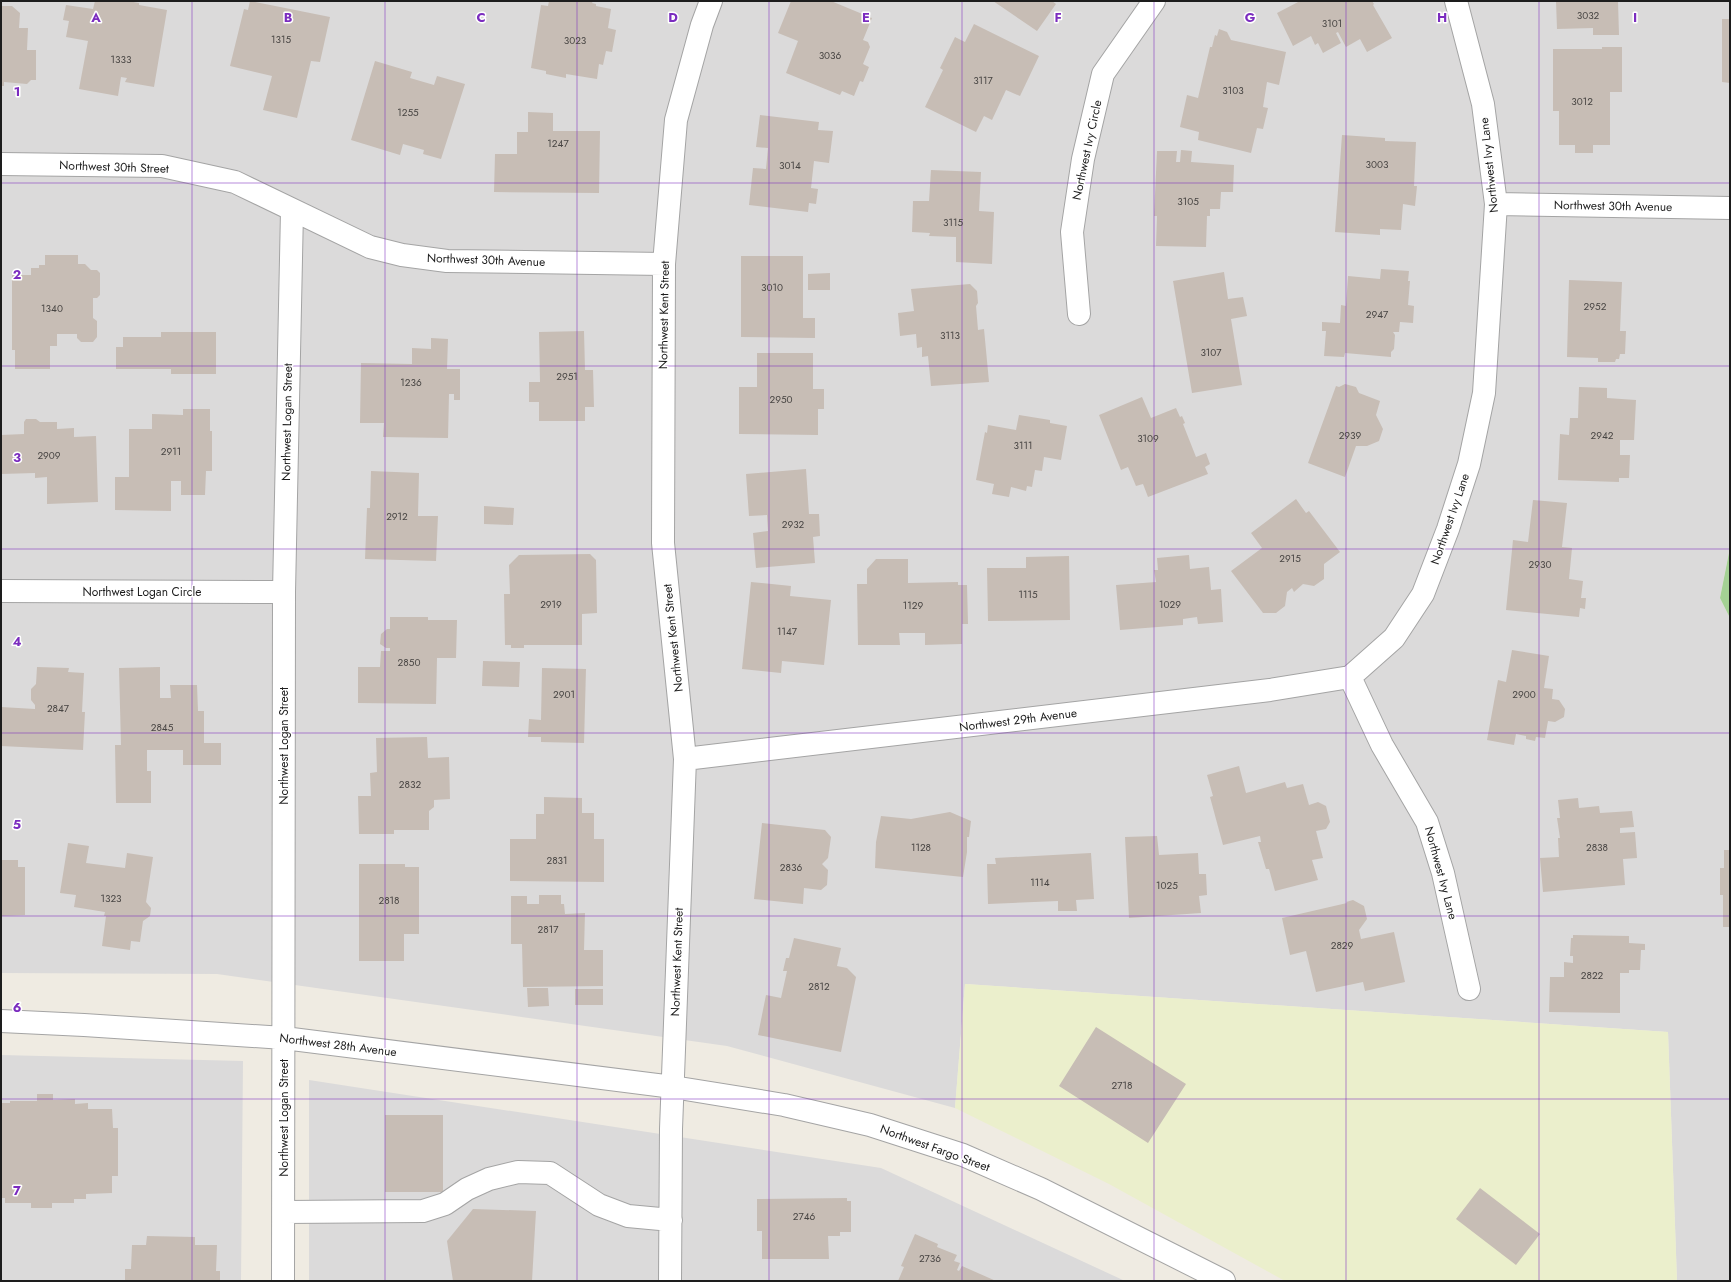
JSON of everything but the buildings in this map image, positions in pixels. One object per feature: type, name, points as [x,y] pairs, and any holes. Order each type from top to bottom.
[{"type":"street","name":"Northwest Kent Street","points":[[670,1281],[673,1087],[685,759],[663,542],[664,264],[676,120],[702,25],[711,1]]},
{"type":"street","name":"Northwest Ivy Circle","points":[[1079,314],[1072,232],[1083,160],[1103,74],[1154,1]]},
{"type":"street","name":"Northwest Ivy Lane","points":[[1456,1],[1483,104],[1496,204],[1484,393],[1466,471],[1448,529],[1422,594],[1394,638],[1350,677],[1382,745],[1427,822],[1443,873],[1469,989]]},
{"type":"street","name":"Northwest 30th Street","points":[[1,164],[162,166],[235,182],[292,211]]},
{"type":"street","name":"Northwest 30th Avenue","points":[[1496,204],[1730,208]]},
{"type":"street","name":"Northwest 30th Avenue","points":[[292,211],[370,247],[402,255],[447,261],[664,264]]},
{"type":"street","name":"Northwest Logan Street","points":[[283,1281],[284,592],[292,211]]},
{"type":"street","name":"Northwest Logan Circle","points":[[1,591],[284,592]]},
{"type":"street","name":"Northwest 29th Avenue","points":[[685,759],[1270,690],[1350,677]]},
{"type":"street","name":"Northwest 28th Avenue","points":[[1,1021],[84,1024],[284,1038],[673,1087]]},
{"type":"street","name":"Northwest Fargo Street","points":[[673,1087],[784,1105],[863,1123],[962,1154],[1041,1189],[1224,1281]]},
{"type":"street","points":[[284,1212],[423,1211],[445,1204],[467,1189],[489,1179],[518,1172],[550,1173],[599,1205],[628,1216],[671,1220]]},
{"type":"shaded area","points":[[1,1],[1730,1],[1730,548],[1720,598],[1730,618],[1730,1281],[1677,1281],[1668,1032],[965,984],[955,1108],[727,1046],[217,974],[1,973]]},
{"type":"shaded area","points":[[1,1055],[243,1061],[241,1281],[1,1281]]},
{"type":"shaded area","points":[[309,1080],[881,1168],[1125,1281],[309,1281]]},
{"type":"green space","points":[[1730,548],[1730,618],[1720,598]]},
{"type":"green space","points":[[965,984],[1668,1032],[1677,1281],[1285,1281],[1109,1184],[955,1108]]}]
